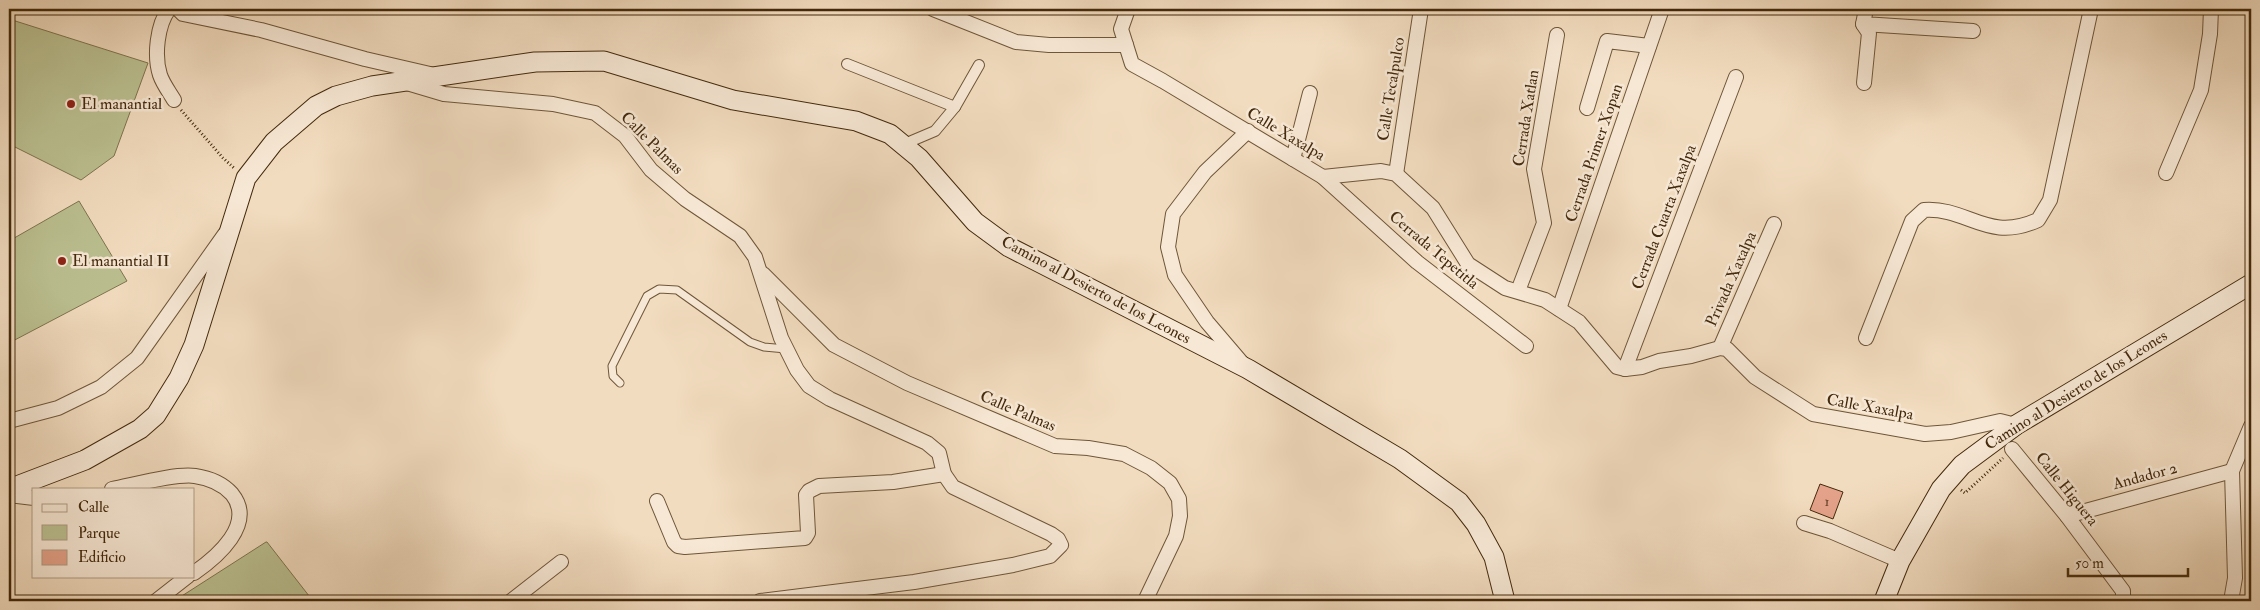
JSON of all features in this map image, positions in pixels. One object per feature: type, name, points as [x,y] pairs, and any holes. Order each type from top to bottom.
[{"type":"main road","name":"Camino al Desierto de los Leones","points":[[9,489],[85,460],[140,429],[156,415],[179,378],[194,345],[246,178],[274,142],[316,106],[336,96],[399,80],[535,62],[604,62],[733,100],[856,121],[890,134],[919,158],[975,222],[1010,247],[1248,369],[1400,459],[1458,502],[1476,524],[1494,558],[1504,601]]},
{"type":"main road","name":"Camino al Desierto de los Leones","points":[[1884,601],[1900,561],[1948,480],[1962,465],[2016,425],[2251,284]]},
{"type":"street","points":[[169,9],[165,15],[157,46],[160,76],[174,100]]},
{"type":"street","points":[[178,9],[183,14],[262,30],[365,59],[436,76]]},
{"type":"street","points":[[933,9],[1016,42],[1049,45],[1126,44]]},
{"type":"street","name":"Calle Xaxalpa","points":[[1128,9],[1121,29],[1132,64],[1323,177],[1381,171],[1396,174]]},
{"type":"street","name":"Calle Tecalpulco","points":[[1396,174],[1421,9]]},
{"type":"street","name":"Cerrada Primer Xopan","points":[[1559,309],[1662,9]]},
{"type":"street","points":[[1864,83],[1869,33],[1863,24],[1866,9]]},
{"type":"street","points":[[1866,338],[1912,221],[1924,210],[1941,210],[1988,227],[2013,229],[2038,220],[2050,200],[2090,9]]},
{"type":"street","points":[[2166,173],[2201,90],[2210,34],[2211,9]]},
{"type":"street","points":[[1863,24],[1973,30]]},
{"type":"street","name":"Cerrada Xatlan","points":[[1518,291],[1544,223],[1534,169],[1557,35]]},
{"type":"street","points":[[1587,108],[1607,41],[1649,46]]},
{"type":"street","points":[[847,64],[954,107]]},
{"type":"street","points":[[902,145],[936,131],[954,107],[979,65]]},
{"type":"street","name":"Cerrada Cuarta Xaxalpa","points":[[1625,370],[1736,76]]},
{"type":"street","name":"Calle Palmas","points":[[399,80],[444,94],[553,104],[595,113],[625,136],[651,170],[685,199],[740,236],[756,257],[787,349],[797,370],[809,386],[830,399],[927,443],[940,453],[944,474],[953,487],[1051,534],[1058,539],[1061,545],[1050,556],[1013,565],[914,582],[760,601]]},
{"type":"street","points":[[1293,159],[1310,93]]},
{"type":"street","points":[[1248,131],[1205,172],[1173,214],[1168,246],[1175,275],[1207,322],[1248,369]]},
{"type":"street","points":[[1396,174],[1433,208],[1468,264],[1505,288],[1545,300],[1578,322],[1617,367],[1625,370],[1720,348]]},
{"type":"street","name":"Cerrada Tepetitla","points":[[1323,177],[1417,262],[1526,346]]},
{"type":"street","name":"Privada Xaxalpa","points":[[1720,348],[1774,224]]},
{"type":"street","points":[[9,421],[58,408],[101,387],[138,358],[230,227]]},
{"type":"street","name":"Calle Palmas","points":[[760,271],[834,345],[890,375],[1055,446],[1088,448],[1124,454],[1151,468],[1170,483],[1179,499],[1180,516],[1176,536],[1145,601]]},
{"type":"street","name":"Calle Xaxalpa","points":[[1720,348],[1727,349],[1755,377],[1814,414],[1925,434],[1950,432],[2000,421],[2016,425]]},
{"type":"street","points":[[2231,601],[2235,578],[2232,471],[2251,426]]},
{"type":"street","name":"Calle Higuera","points":[[2012,449],[2067,516],[2123,591],[2123,601]]},
{"type":"street","name":"Andador 2","points":[[2067,516],[2232,471]]},
{"type":"street","points":[[657,501],[674,542],[678,546],[685,548],[805,538],[808,533],[806,495],[814,488],[820,486],[893,482],[944,474]]},
{"type":"street","points":[[118,488],[192,476],[212,480],[228,490],[237,501],[241,514],[237,525],[230,540],[213,560],[195,571]]},
{"type":"street","points":[[9,495],[32,498]]},
{"type":"street","points":[[1804,523],[1830,531],[1900,561]]},
{"type":"street","points":[[511,601],[562,562]]},
{"type":"street","points":[[156,601],[185,578]]},
{"type":"lane","points":[[620,383],[613,376],[612,366],[647,296],[659,289],[677,290],[750,342],[764,347],[787,349]]},
{"type":"path","points":[[174,100],[223,158],[246,178]]},
{"type":"green space","name":"El manantial","points":[[9,19],[148,63],[114,156],[81,180],[9,144]]},
{"type":"green space","name":"El manantial II","points":[[79,201],[127,281],[9,343],[9,241]]},
{"type":"green space","points":[[266,542],[313,601],[174,601]]},
{"type":"building","points":[[1820,484],[1843,492],[1833,519],[1810,510]]},
{"type":"place","name":"El manantial","points":[[71,104]]},
{"type":"place","name":"El manantial II","points":[[62,261]]}]
